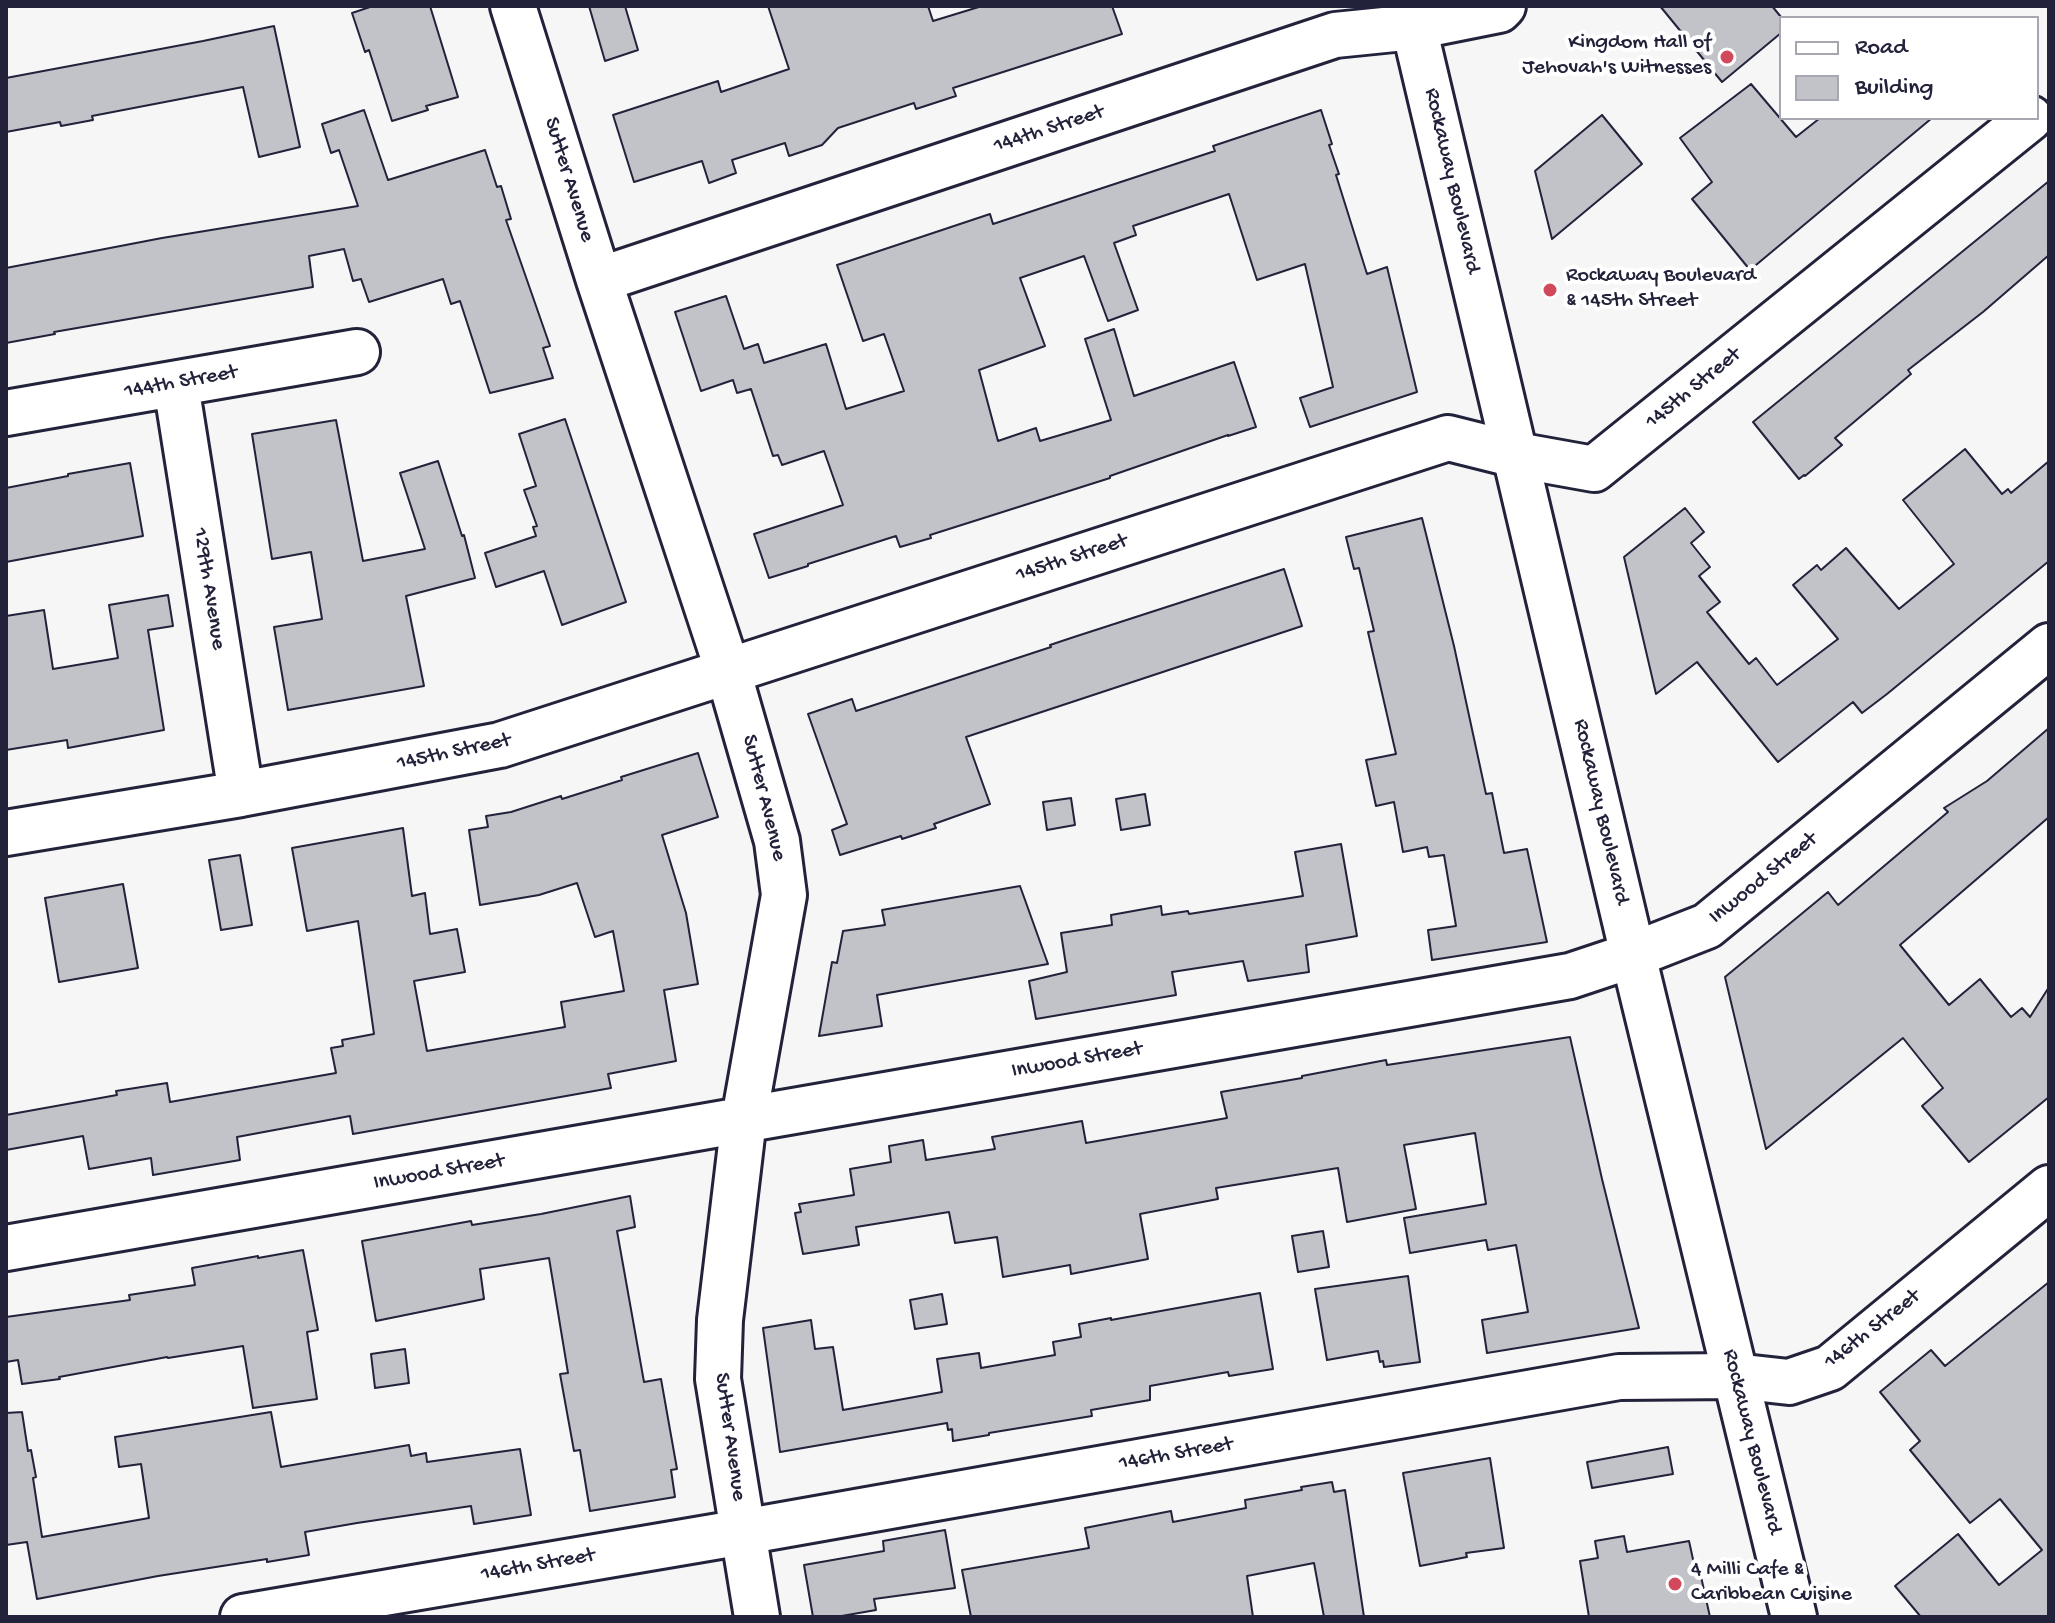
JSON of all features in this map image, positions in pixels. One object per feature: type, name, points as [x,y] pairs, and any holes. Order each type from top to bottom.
[{"type":"street","name":"Sutter Avenue","points":[[513,6],[599,280],[728,671],[777,841],[784,895],[744,1119],[720,1320],[718,1379],[757,1617]]},
{"type":"street","name":"144th Street","points":[[599,280],[1335,35],[1412,17],[1499,10],[1503,6]]},
{"type":"street","name":"Rockaway Boulevard","points":[[1412,17],[1633,955],[1794,1617]]},
{"type":"street","name":"145th Street","points":[[6,833],[241,794],[500,745],[1448,438],[1516,455],[1594,469],[2028,120]]},
{"type":"street","name":"144th Street","points":[[6,413],[357,352]]},
{"type":"street","name":"129th Avenue","points":[[176,385],[241,794]]},
{"type":"street","name":"Inwood Street","points":[[6,1248],[1570,976],[1707,926],[2049,646]]},
{"type":"street","name":"146th Street","points":[[243,1617],[1619,1377],[1735,1376],[1789,1382],[1830,1368],[2049,1188]]},
{"type":"building","points":[[373,6],[430,6],[458,97],[426,106],[428,110],[392,121],[369,50],[365,52],[352,13]]},
{"type":"building","points":[[589,6],[625,6],[638,50],[605,61]]},
{"type":"building","points":[[768,6],[928,6],[933,21],[982,6],[1112,6],[1122,34],[953,88],[956,96],[916,109],[914,103],[838,128],[822,145],[789,156],[785,143],[732,160],[736,173],[709,183],[702,161],[634,182],[613,115],[718,81],[721,92],[789,69]]},
{"type":"building","name":"Kingdom Hall of Jehovah's Witnesses","points":[[1660,6],[1772,6],[1780,16],[1779,35],[1722,82]]},
{"type":"building","points":[[274,26],[300,147],[259,157],[243,87],[92,116],[93,120],[61,126],[60,122],[6,132],[6,78]]},
{"type":"building","points":[[1751,84],[1796,137],[1817,120],[1930,120],[1750,270],[1692,199],[1712,182],[1680,138]]},
{"type":"building","points":[[364,110],[388,180],[485,150],[497,187],[501,186],[511,219],[506,220],[550,346],[543,348],[553,378],[490,393],[460,301],[451,304],[443,279],[369,302],[361,279],[353,281],[344,249],[309,256],[313,287],[6,343],[6,268],[162,238],[358,206],[339,150],[331,153],[322,124]]},
{"type":"building","points":[[1321,110],[1339,174],[1336,175],[1367,274],[1387,267],[1417,392],[1310,427],[1300,398],[1333,387],[1305,264],[1257,280],[1229,194],[1133,226],[1136,235],[1114,243],[1138,310],[1108,321],[1084,256],[1020,278],[1045,346],[979,370],[998,441],[1036,428],[1040,441],[1111,420],[1085,339],[1114,329],[1134,396],[1234,362],[1256,427],[1110,478],[930,535],[931,538],[900,547],[896,536],[769,578],[754,534],[843,505],[824,451],[782,465],[778,455],[773,456],[751,389],[737,393],[733,380],[701,391],[675,312],[726,296],[744,349],[758,344],[764,363],[826,344],[846,409],[904,391],[884,334],[863,341],[837,265],[990,214],[993,224],[1215,151],[1213,146]]},
{"type":"building","points":[[1602,115],[1642,164],[1552,239],[1535,171]]},
{"type":"building","points":[[2049,181],[2049,255],[1983,312],[1908,370],[1911,374],[1835,438],[1842,445],[1799,479],[1753,422]]},
{"type":"building","points":[[565,419],[626,602],[562,625],[544,571],[496,587],[485,553],[536,536],[533,527],[537,526],[524,490],[536,486],[519,434]]},
{"type":"building","points":[[336,420],[363,561],[425,549],[400,473],[438,461],[464,535],[475,578],[406,596],[424,686],[288,710],[274,627],[322,619],[311,552],[272,559],[252,434]]},
{"type":"building","points":[[1965,449],[2002,494],[2008,489],[2011,493],[2049,461],[2049,561],[1887,694],[1862,713],[1853,702],[1778,762],[1697,662],[1656,694],[1624,557],[1685,508],[1704,532],[1691,543],[1710,567],[1699,576],[1720,602],[1707,612],[1749,664],[1756,658],[1777,685],[1838,639],[1793,585],[1817,565],[1821,570],[1846,548],[1899,609],[1954,564],[1903,500]]},
{"type":"building","points":[[130,463],[143,536],[6,562],[6,488]]},
{"type":"building","points":[[1422,518],[1486,794],[1492,793],[1504,853],[1527,849],[1547,942],[1432,960],[1428,930],[1456,926],[1444,855],[1429,857],[1427,847],[1403,852],[1394,802],[1376,806],[1366,760],[1396,754],[1368,632],[1374,631],[1359,568],[1354,569],[1346,537]]},
{"type":"building","points":[[1284,569],[1302,626],[966,737],[990,804],[934,824],[936,828],[840,855],[832,830],[847,824],[808,714],[852,699],[856,711]]},
{"type":"building","points":[[168,595],[173,626],[148,630],[164,730],[68,748],[67,740],[6,750],[6,616],[44,610],[53,669],[118,658],[109,605]]},
{"type":"building","points":[[2049,728],[2049,817],[1900,945],[1949,1005],[1980,979],[2011,1017],[2022,1008],[2030,1017],[2049,987],[2049,1097],[1969,1162],[1922,1106],[1943,1088],[1903,1038],[1766,1149],[1725,977],[1828,892],[1838,905],[1948,812],[1944,808],[1987,781]]},
{"type":"building","points":[[698,753],[718,817],[662,835],[686,913],[698,984],[664,990],[676,1061],[608,1074],[611,1088],[353,1134],[350,1116],[237,1137],[240,1160],[153,1175],[151,1158],[89,1169],[83,1136],[6,1150],[6,1115],[167,1083],[170,1102],[336,1073],[331,1048],[343,1046],[342,1040],[374,1034],[358,921],[307,931],[292,848],[403,828],[412,896],[425,893],[430,934],[457,929],[465,972],[414,981],[427,1051],[565,1027],[561,1002],[624,991],[613,931],[595,937],[577,883],[539,895],[480,905],[469,830],[488,827],[486,816],[511,812],[561,796],[562,799]]},
{"type":"building","points":[[1145,794],[1150,825],[1121,830],[1116,799]]},
{"type":"building","points":[[1071,798],[1075,825],[1047,830],[1043,802]]},
{"type":"building","points":[[1341,844],[1357,936],[1306,945],[1309,972],[1248,981],[1243,961],[1172,972],[1176,995],[1036,1019],[1029,981],[1067,972],[1061,933],[1112,925],[1111,915],[1161,906],[1162,915],[1188,911],[1189,914],[1303,896],[1295,852]]},
{"type":"building","points":[[240,855],[252,925],[221,930],[209,860]]},
{"type":"building","points":[[123,884],[138,968],[59,982],[45,898]]},
{"type":"building","points":[[1020,886],[1048,964],[877,995],[882,1026],[819,1036],[832,962],[837,963],[843,931],[885,925],[882,910]]},
{"type":"building","points":[[1570,1037],[1639,1328],[1487,1353],[1482,1320],[1528,1312],[1516,1245],[1488,1250],[1486,1240],[1410,1253],[1404,1218],[1486,1204],[1475,1133],[1404,1145],[1416,1209],[1347,1222],[1338,1168],[1216,1188],[1218,1199],[1140,1214],[1148,1259],[1071,1274],[1070,1265],[1003,1277],[997,1237],[955,1243],[949,1212],[856,1227],[859,1245],[803,1254],[795,1213],[801,1212],[799,1204],[854,1195],[850,1169],[891,1162],[889,1146],[923,1140],[926,1160],[995,1149],[992,1137],[1082,1121],[1086,1143],[1227,1118],[1221,1092],[1386,1060],[1387,1065]]},
{"type":"building","points":[[630,1196],[635,1227],[617,1231],[644,1382],[661,1379],[677,1469],[671,1470],[675,1497],[590,1511],[580,1450],[574,1451],[560,1374],[568,1373],[549,1258],[480,1269],[484,1299],[376,1321],[362,1241],[471,1221],[472,1225],[541,1214]]},
{"type":"building","points":[[1323,1231],[1329,1267],[1298,1272],[1292,1236]]},
{"type":"building","points":[[303,1250],[318,1330],[307,1332],[317,1399],[253,1408],[243,1346],[22,1384],[18,1360],[6,1362],[6,1317],[130,1300],[129,1295],[195,1285],[192,1268]]},
{"type":"building","points":[[1408,1276],[1420,1362],[1384,1367],[1378,1351],[1327,1360],[1315,1289]]},
{"type":"building","points":[[2049,1282],[2049,1617],[1921,1617],[1895,1586],[1958,1534],[1999,1585],[2042,1550],[2000,1499],[1970,1523],[1910,1450],[1920,1441],[1880,1392],[1931,1350],[1945,1366]]},
{"type":"building","points":[[1260,1293],[1273,1369],[1229,1376],[1228,1372],[1150,1386],[1150,1400],[1091,1410],[1092,1416],[989,1435],[953,1441],[952,1429],[948,1430],[947,1423],[780,1452],[763,1328],[811,1320],[815,1349],[833,1347],[843,1410],[942,1392],[937,1359],[979,1353],[981,1368],[1055,1355],[1053,1342],[1081,1337],[1079,1324]]},
{"type":"building","points":[[942,1294],[947,1324],[915,1329],[910,1300]]},
{"type":"building","points":[[405,1349],[409,1383],[375,1388],[371,1354]]},
{"type":"building","points":[[22,1412],[36,1477],[33,1478],[42,1537],[149,1518],[141,1464],[119,1467],[115,1437],[271,1412],[281,1467],[409,1445],[411,1456],[426,1453],[427,1462],[520,1449],[531,1515],[474,1524],[471,1506],[357,1523],[305,1532],[309,1555],[158,1576],[37,1599],[27,1542],[6,1545],[6,1413]]},
{"type":"building","points":[[1668,1447],[1673,1474],[1592,1488],[1587,1462]]},
{"type":"building","points":[[1490,1458],[1504,1548],[1466,1553],[1467,1557],[1420,1566],[1403,1473]]},
{"type":"building","points":[[1332,1482],[1334,1492],[1345,1490],[1364,1617],[1324,1617],[1314,1563],[1247,1576],[1253,1617],[971,1617],[962,1570],[1089,1548],[1085,1528],[1171,1511],[1173,1522],[1246,1508],[1245,1500]]},
{"type":"building","points":[[945,1530],[955,1588],[874,1599],[876,1610],[836,1617],[813,1617],[804,1565],[884,1551],[883,1541]]},
{"type":"building","points":[[1624,1536],[1627,1552],[1689,1541],[1710,1617],[1589,1617],[1580,1561],[1598,1558],[1595,1541]]},
{"type":"place","name":"Kingdom Hall of Jehovah's Witnesses","points":[[1727,57]]},
{"type":"place","name":"Rockaway Boulevard & 145th Street","points":[[1550,290]]},
{"type":"place","name":"4 Milli Cafe & Caribbean Cuisine","points":[[1675,1584]]}]
